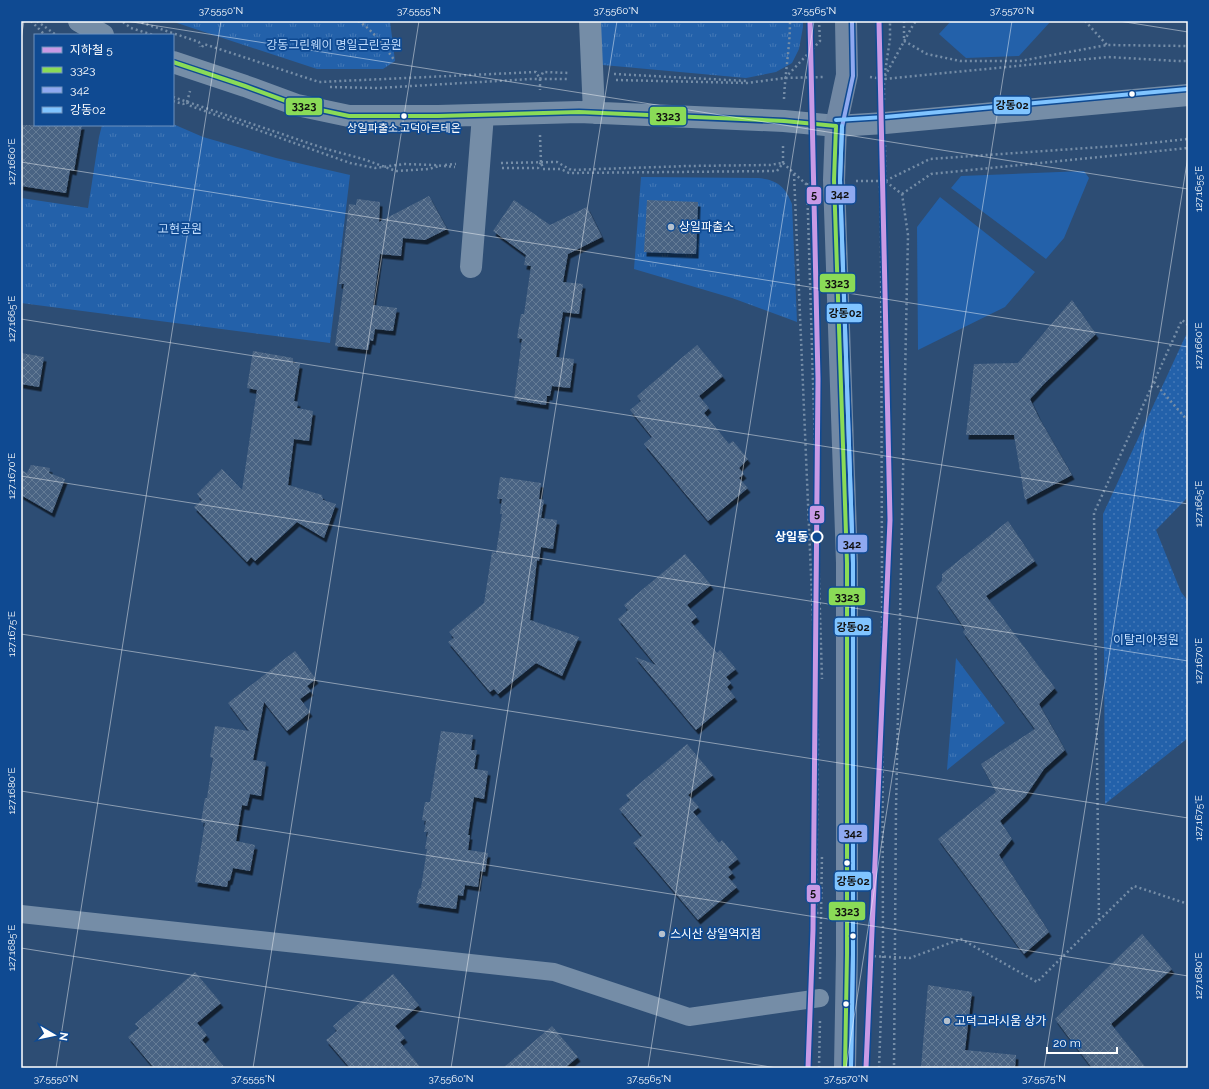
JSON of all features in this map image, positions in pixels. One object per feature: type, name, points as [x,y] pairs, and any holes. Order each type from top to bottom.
[{"type":"main road","points":[[845,1068],[847,954],[847,563],[834,180],[836,126],[847,75],[846,21]]},
{"type":"street","points":[[79,21],[101,34]]},
{"type":"street","points":[[590,21],[594,113]]},
{"type":"street","points":[[174,62],[245,86],[297,106],[350,116],[483,115],[579,112],[784,121],[836,126],[885,123],[1188,95]]},
{"type":"street","points":[[471,267],[483,115]]},
{"type":"street","points":[[21,914],[554,972],[689,1017],[820,998]]},
{"type":"path","points":[[31,21],[44,34]]},
{"type":"path","points":[[38,21],[55,34]]},
{"type":"path","points":[[121,21],[131,28],[150,34]]},
{"type":"path","points":[[137,21],[199,42],[200,50]]},
{"type":"path","points":[[358,21],[366,26],[376,36],[395,61]]},
{"type":"path","points":[[785,78],[790,21]]},
{"type":"path","points":[[540,79],[543,72],[592,77],[747,83],[785,78],[820,41],[819,21]]},
{"type":"path","points":[[884,78],[890,39],[890,21]]},
{"type":"path","points":[[904,21],[904,41]]},
{"type":"path","points":[[884,78],[916,21]]},
{"type":"path","points":[[1085,21],[1107,45]]},
{"type":"path","points":[[904,41],[927,54],[960,61],[1020,61],[1107,45],[1188,46]]},
{"type":"path","points":[[200,50],[204,44],[319,82],[536,72],[540,79]]},
{"type":"path","points":[[194,47],[200,50]]},
{"type":"path","points":[[884,78],[1108,57],[1177,61],[1188,60]]},
{"type":"path","points":[[324,87],[378,88],[592,77],[747,81],[747,83]]},
{"type":"path","points":[[879,1068],[882,957],[880,186],[885,181],[930,159],[1130,145],[1188,139]]},
{"type":"path","points":[[902,194],[932,174],[1188,148]]},
{"type":"path","points":[[783,163],[807,183],[822,683]]},
{"type":"path","points":[[794,173],[818,739],[816,913],[821,913],[822,849]]},
{"type":"path","points":[[885,181],[902,194],[908,235],[896,792],[894,1068]]},
{"type":"path","points":[[1099,920],[1094,513],[1182,320],[1188,325]]},
{"type":"path","points":[[1154,382],[1188,421]]},
{"type":"path","points":[[882,957],[910,958],[961,939],[1037,982],[1134,886],[1188,904]]},
{"type":"green space","name":"강동그린웨이 명일근린공원","points":[[171,21],[390,21],[395,61],[383,69],[317,69]]},
{"type":"green space","points":[[594,21],[803,21],[803,27],[799,49],[792,63],[776,72],[746,78],[592,64]]},
{"type":"green space","points":[[951,21],[1051,21],[1019,56],[966,58],[939,34]]},
{"type":"green space","name":"고현공원","points":[[174,124],[203,137],[276,158],[350,175],[330,343],[21,303],[21,198],[88,208],[102,126],[174,126]]},
{"type":"green space","points":[[1084,171],[1089,178],[1064,238],[1046,259],[951,188],[961,176]]},
{"type":"green space","points":[[641,177],[758,178],[770,180],[780,185],[792,204],[797,322],[732,298],[634,269]]},
{"type":"green space","points":[[940,197],[1035,272],[1005,307],[918,350],[917,227]]},
{"type":"green space","name":"이탈리아정원","points":[[1186,335],[1188,337],[1188,497],[1156,530],[1181,592],[1188,601],[1188,738],[1105,804],[1103,514]]},
{"type":"green space","points":[[956,658],[1005,723],[947,770]]},
{"type":"building","points":[[21,125],[82,126],[74,171],[70,170],[66,193],[21,186]]},
{"type":"building","points":[[429,196],[447,229],[425,240],[403,238],[401,256],[380,254],[373,305],[397,308],[393,331],[375,329],[373,341],[370,340],[368,350],[335,346],[344,284],[339,284],[349,204],[356,205],[357,199],[380,202],[379,222]]},
{"type":"building","points":[[514,200],[550,225],[587,207],[602,237],[568,254],[563,282],[583,284],[579,314],[563,312],[556,357],[574,359],[570,388],[552,386],[550,396],[547,396],[546,405],[514,400],[522,339],[517,338],[521,314],[524,314],[531,266],[524,265],[526,255],[493,231]]},
{"type":"building","name":"상일파출소","points":[[647,200],[698,202],[696,254],[644,252]]},
{"type":"building","points":[[1072,300],[1096,334],[1030,399],[1039,418],[1072,475],[1025,500],[1014,435],[966,435],[974,364],[1018,363]]},
{"type":"building","points":[[697,345],[723,376],[699,396],[709,408],[704,413],[729,444],[733,441],[748,459],[739,468],[744,474],[739,478],[748,488],[708,521],[644,444],[652,437],[630,410],[641,401],[637,396]]},
{"type":"building","points":[[253,351],[293,358],[293,363],[300,364],[294,401],[298,402],[297,408],[313,411],[309,441],[294,439],[288,485],[322,495],[323,500],[336,504],[324,538],[297,522],[255,561],[251,557],[247,562],[194,507],[202,500],[197,494],[222,469],[242,490],[257,390],[247,388]]},
{"type":"building","points":[[21,353],[44,357],[39,387],[21,384]]},
{"type":"building","points":[[31,465],[50,468],[49,473],[65,479],[52,513],[21,495],[21,470],[27,473]]},
{"type":"building","points":[[500,477],[541,483],[539,499],[544,500],[541,518],[557,520],[553,549],[541,547],[539,561],[537,560],[530,620],[579,637],[562,676],[536,663],[498,694],[494,689],[490,692],[448,642],[454,638],[449,632],[484,603],[492,552],[496,553],[502,514],[500,514],[502,499],[497,499]]},
{"type":"building","points":[[1008,521],[1035,561],[986,596],[1055,688],[1039,704],[1065,750],[1044,769],[1025,797],[1000,821],[1012,839],[999,855],[1049,932],[1024,954],[938,839],[996,792],[981,764],[1035,729],[963,632],[965,629],[936,587],[942,581],[942,574]]},
{"type":"building","points":[[685,554],[711,585],[687,605],[697,617],[691,622],[717,653],[720,650],[736,669],[726,677],[731,683],[727,687],[735,697],[696,730],[635,657],[656,665],[618,619],[628,610],[624,605]]},
{"type":"building","points":[[295,651],[316,679],[307,686],[311,691],[300,699],[310,712],[287,731],[264,702],[253,760],[266,762],[261,796],[250,794],[247,806],[242,805],[236,841],[255,845],[250,871],[233,868],[227,887],[195,882],[205,823],[201,822],[205,798],[207,798],[213,758],[210,757],[215,726],[249,731],[228,703]]},
{"type":"building","points":[[441,731],[473,735],[471,750],[477,750],[474,769],[488,771],[484,799],[474,797],[468,835],[470,835],[468,850],[488,853],[485,872],[480,871],[478,887],[465,885],[463,896],[458,895],[456,909],[416,903],[419,889],[421,888],[427,849],[425,849],[428,832],[424,832],[426,821],[422,820],[425,802],[430,802]]},
{"type":"building","points":[[687,744],[713,775],[688,795],[699,807],[693,812],[719,843],[722,840],[738,859],[728,867],[733,873],[728,877],[737,887],[698,920],[633,843],[642,836],[619,809],[630,800],[626,795]]},
{"type":"building","points":[[1142,934],[1172,969],[1111,1024],[1146,1068],[1092,1068],[1055,1019]]},
{"type":"building","points":[[195,972],[221,1003],[197,1023],[207,1035],[202,1040],[225,1068],[154,1068],[128,1037],[139,1028],[135,1024]]},
{"type":"building","points":[[393,974],[419,1005],[395,1026],[405,1038],[400,1042],[421,1068],[350,1068],[326,1040],[337,1031],[333,1026]]},
{"type":"building","name":"고덕그라시움 상가","points":[[928,985],[972,992],[965,1050],[1016,1055],[1015,1068],[921,1068]]},
{"type":"building","points":[[552,1026],[578,1057],[565,1068],[503,1068]]},
{"type":"metro line","name":"5","points":[[808,1068],[813,930],[818,379],[810,21]]},
{"type":"metro line","name":"5","points":[[866,1068],[890,520],[879,21]]},
{"type":"transit line","name":"342","points":[[851,1068],[853,954],[853,563],[840,180],[842,127],[853,76],[852,21]]},
{"type":"transit line","name":"3323","points":[[174,62],[297,105],[349,116],[438,116],[579,112],[784,121],[836,126]]},
{"type":"transit line","name":"강동02","points":[[836,120],[885,117],[1187,89]]},
{"type":"transit line","name":"3323","points":[[836,126],[834,180],[847,563],[847,954],[845,1068]]},
{"type":"transit line","name":"강동02","points":[[842,126],[840,180],[853,563],[853,954],[851,1068]]},
{"type":"place","name":"상일파출소.고덕아르테온","points":[[404,116]]},
{"type":"place","name":"상일파출소","points":[[671,227]]},
{"type":"place","name":"상일동","points":[[817,537]]},
{"type":"place","name":"스시산 상일역지점","points":[[662,934]]},
{"type":"place","name":"고덕그라시움 상가","points":[[947,1021]]}]
